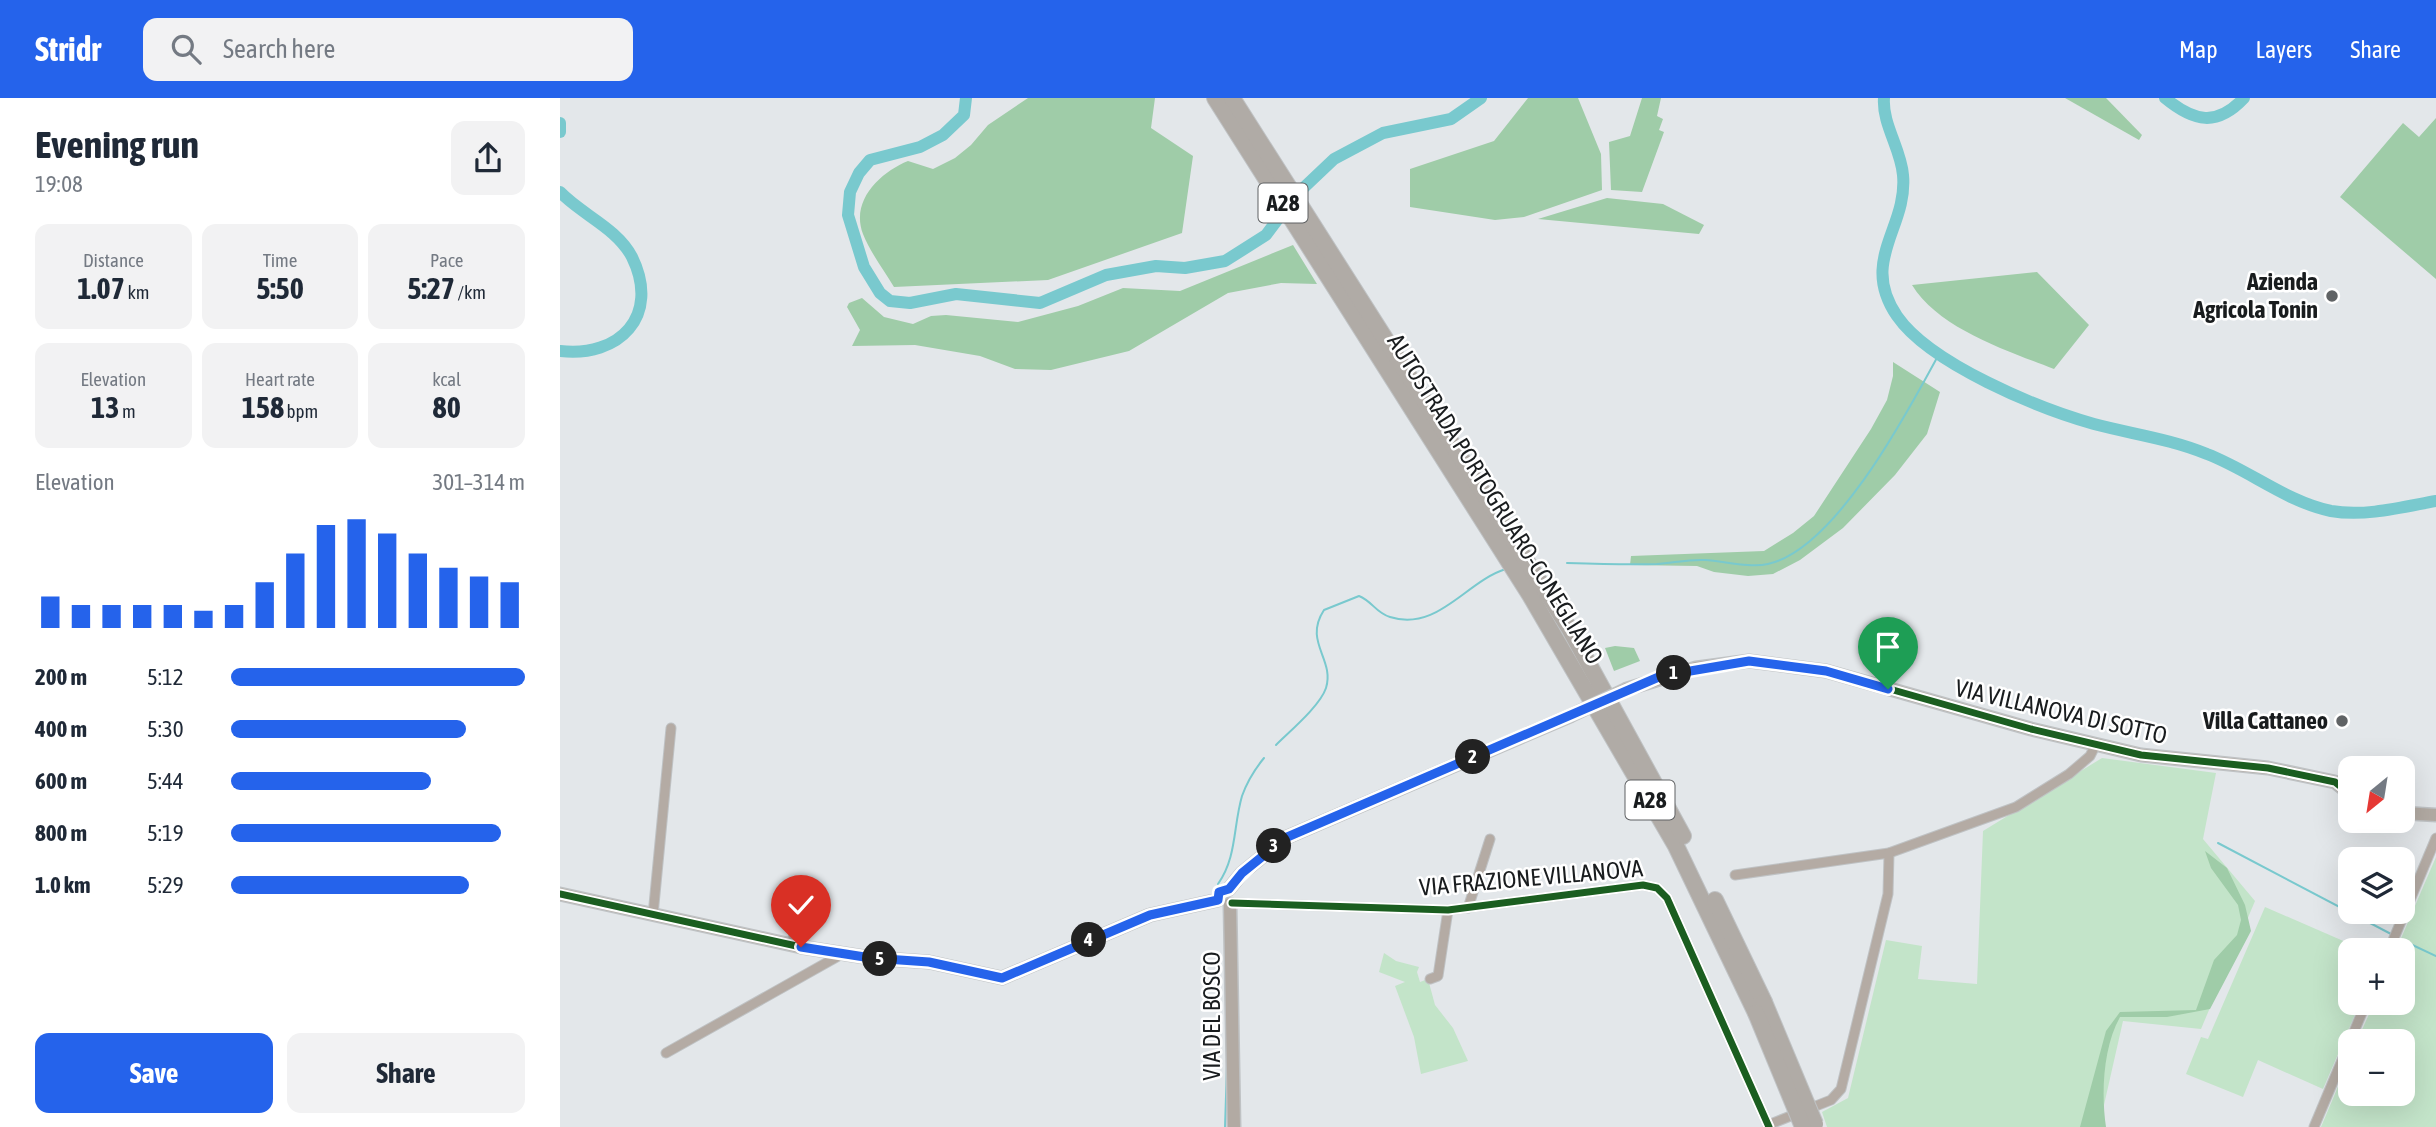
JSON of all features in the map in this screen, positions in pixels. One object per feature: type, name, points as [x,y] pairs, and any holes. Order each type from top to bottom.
[{"type":"highway","name":"AUTOSTRADA PORTOGRUARO-CONEGLIANO","points":[[1214,98],[1355,304]]},
{"type":"highway","name":"AUTOSTRADA PORTOGRUARO-CONEGLIANO","points":[[1232,98],[1355,304],[1536,591],[1619,713],[1760,1007],[1812,1126]]},
{"type":"street","name":"VIA VILLANOVA DI SOTTO","points":[[1229,889],[1242,873],[1285,838],[1627,690],[1696,668],[1749,661],[1826,671],[2018,725],[2141,755],[2281,771],[2338,784]]},
{"type":"street","points":[[653,915],[671,728]]},
{"type":"street","name":"VIA VILLANOVA DI SOTTO","points":[[1735,875],[1889,853],[2016,807],[2069,774],[2090,756],[2096,744]]},
{"type":"street","points":[[2415,814],[2436,815]]},
{"type":"street","points":[[2394,938],[2436,838]]},
{"type":"street","points":[[1468,908],[1490,839]]},
{"type":"street","points":[[1768,1126],[1831,1100],[1841,1089],[1888,894],[1889,853]]},
{"type":"street","name":"VIA FRAZIONE VILLANOVA","points":[[560,894],[842,954],[929,962],[1002,978],[1150,915],[1227,902],[1448,910],[1643,885],[1657,888],[1667,898],[1768,1126]]},
{"type":"street","name":"VIA DEL BOSCO","points":[[1229,889],[1234,895],[1227,902],[1234,1127]]},
{"type":"street","points":[[792,944],[802,891]]},
{"type":"street","points":[[1430,979],[1438,976],[1448,910]]},
{"type":"street","points":[[666,1053],[842,954]]},
{"type":"street","points":[[2314,1127],[2362,1015]]},
{"type":"green space","points":[[1028,98],[1155,98],[1151,128],[1193,156],[1182,233],[1048,280],[894,287],[873,254],[860,222],[864,199],[870,189],[888,172],[908,161],[933,169],[955,158],[971,145],[988,125]]},
{"type":"green space","points":[[1528,98],[1578,98],[1601,154],[1602,190],[1524,217],[1495,220],[1410,207],[1410,169],[1494,141]]},
{"type":"green space","points":[[1642,98],[1661,98],[1657,116],[1663,119],[1659,130],[1664,132],[1642,192],[1611,190],[1609,142],[1630,136]]},
{"type":"green space","points":[[2065,98],[2106,98],[2142,135],[2139,140]]},
{"type":"green space","points":[[2436,118],[2436,279],[2340,197],[2403,123],[2419,137]]},
{"type":"green space","points":[[1607,198],[1663,204],[1704,225],[1699,234],[1538,219]]},
{"type":"green space","points":[[1293,245],[1317,284],[1281,283],[1228,293],[1129,351],[1051,370],[1015,369],[980,356],[915,345],[852,346],[860,330],[847,307],[849,303],[862,298],[884,317],[913,324],[931,316],[946,315],[1018,322],[1078,306],[1123,288],[1180,291]]},
{"type":"green space","points":[[2037,272],[2089,325],[2054,369],[1996,346],[1957,326],[1924,301],[1912,285]]},
{"type":"green space","points":[[1893,362],[1940,392],[1927,434],[1895,475],[1843,528],[1800,560],[1773,574],[1748,576],[1714,572],[1697,566],[1630,565],[1631,556],[1764,551],[1793,533],[1814,516],[1871,429],[1887,400],[1893,376]]},
{"type":"green space","points":[[1605,648],[1634,648],[1640,661],[1614,671]]},
{"type":"green space","points":[[2102,758],[2216,773],[2203,839],[2255,901],[2201,1029],[2123,1021],[2099,1127],[1827,1127],[1822,1112],[1848,1098],[1886,940],[1922,946],[1918,979],[1977,984],[1983,831]]},
{"type":"green space","points":[[2205,851],[2227,868],[2245,905],[2251,931],[2210,1009],[2167,1017],[2120,1017],[2110,1042],[2105,1071],[2106,1127],[2080,1127],[2106,1031],[2120,1012],[2196,1010],[2214,960],[2237,935],[2241,920],[2238,905],[2211,868]]},
{"type":"green space","points":[[2436,857],[2436,1127],[2321,1127],[2338,1087],[2338,1106],[2415,1106],[2415,1029],[2362,1029],[2369,1015],[2415,1015],[2415,938],[2401,938],[2407,924],[2415,924],[2415,906]]},
{"type":"green space","points":[[2265,907],[2338,939],[2338,1015],[2355,1015],[2349,1029],[2338,1029],[2338,1054],[2323,1089],[2258,1060],[2243,1097],[2186,1074],[2201,1037],[2208,1039]]},
{"type":"green space","points":[[1384,953],[1396,961],[1419,967],[1417,972],[1420,982],[1428,979],[1435,1005],[1453,1028],[1468,1061],[1421,1074],[1414,1037],[1395,986],[1405,982],[1379,972]]},
{"type":"waterway","points":[[966,98],[964,115],[943,135],[920,147],[870,160],[859,173],[850,192],[848,215],[864,267],[880,293],[890,301],[910,303],[956,294],[1040,303],[1106,275],[1156,266],[1185,268],[1225,261],[1266,235],[1296,195],[1334,159],[1383,133],[1451,119],[1481,98]]},
{"type":"waterway","points":[[1884,98],[1886,117],[1902,165],[1903,194],[1888,244],[1883,278],[1887,296],[1897,316],[1934,351],[1988,382],[2045,408],[2094,424],[2193,449],[2315,507],[2357,513],[2436,501]]},
{"type":"waterway","points":[[2165,98],[2186,112],[2205,118],[2224,114],[2244,98]]},
{"type":"waterway","points":[[560,123],[560,132]]},
{"type":"waterway","points":[[560,192],[626,247],[640,278],[641,298],[638,315],[629,329],[616,340],[600,348],[560,351]]},
{"type":"waterway","points":[[1567,563],[1663,564],[1699,560],[1761,565],[1794,553],[1819,533],[1867,475],[1909,409],[1939,354]]},
{"type":"waterway","points":[[1276,745],[1311,710],[1326,688],[1327,668],[1317,632],[1318,621],[1324,610],[1359,596],[1390,617],[1407,620],[1423,618],[1437,612],[1491,575],[1506,569]]},
{"type":"waterway","points":[[1218,884],[1232,852],[1242,796],[1264,758]]},
{"type":"waterway","points":[[2218,843],[2391,934]]},
{"type":"waterway","points":[[2415,946],[2436,956]]},
{"type":"waterway","points":[[1225,1127],[1227,1065]]},
{"type":"cycle path","points":[[1229,889],[1273,846],[1326,819],[1661,676],[1749,661],[1826,671],[2031,729],[2141,755],[2268,768],[2338,784]]},
{"type":"cycle path","points":[[1232,903],[1448,910],[1643,885],[1657,888],[1667,898],[1769,1127]]},
{"type":"cycle path","points":[[560,894],[801,947],[871,958],[929,962],[1002,978],[1150,915],[1218,900]]},
{"type":"place","name":"Azienda Agricola Tonin","points":[[2332,296]]},
{"type":"place","name":"Villa Cattaneo","points":[[2342,721]]},
{"type":"route","points":[[801,947],[871,958],[929,962],[1002,978],[1150,915],[1218,900],[1219,892],[1229,889],[1242,873],[1285,838],[1661,676],[1749,661],[1826,671],[1888,689]]}]
